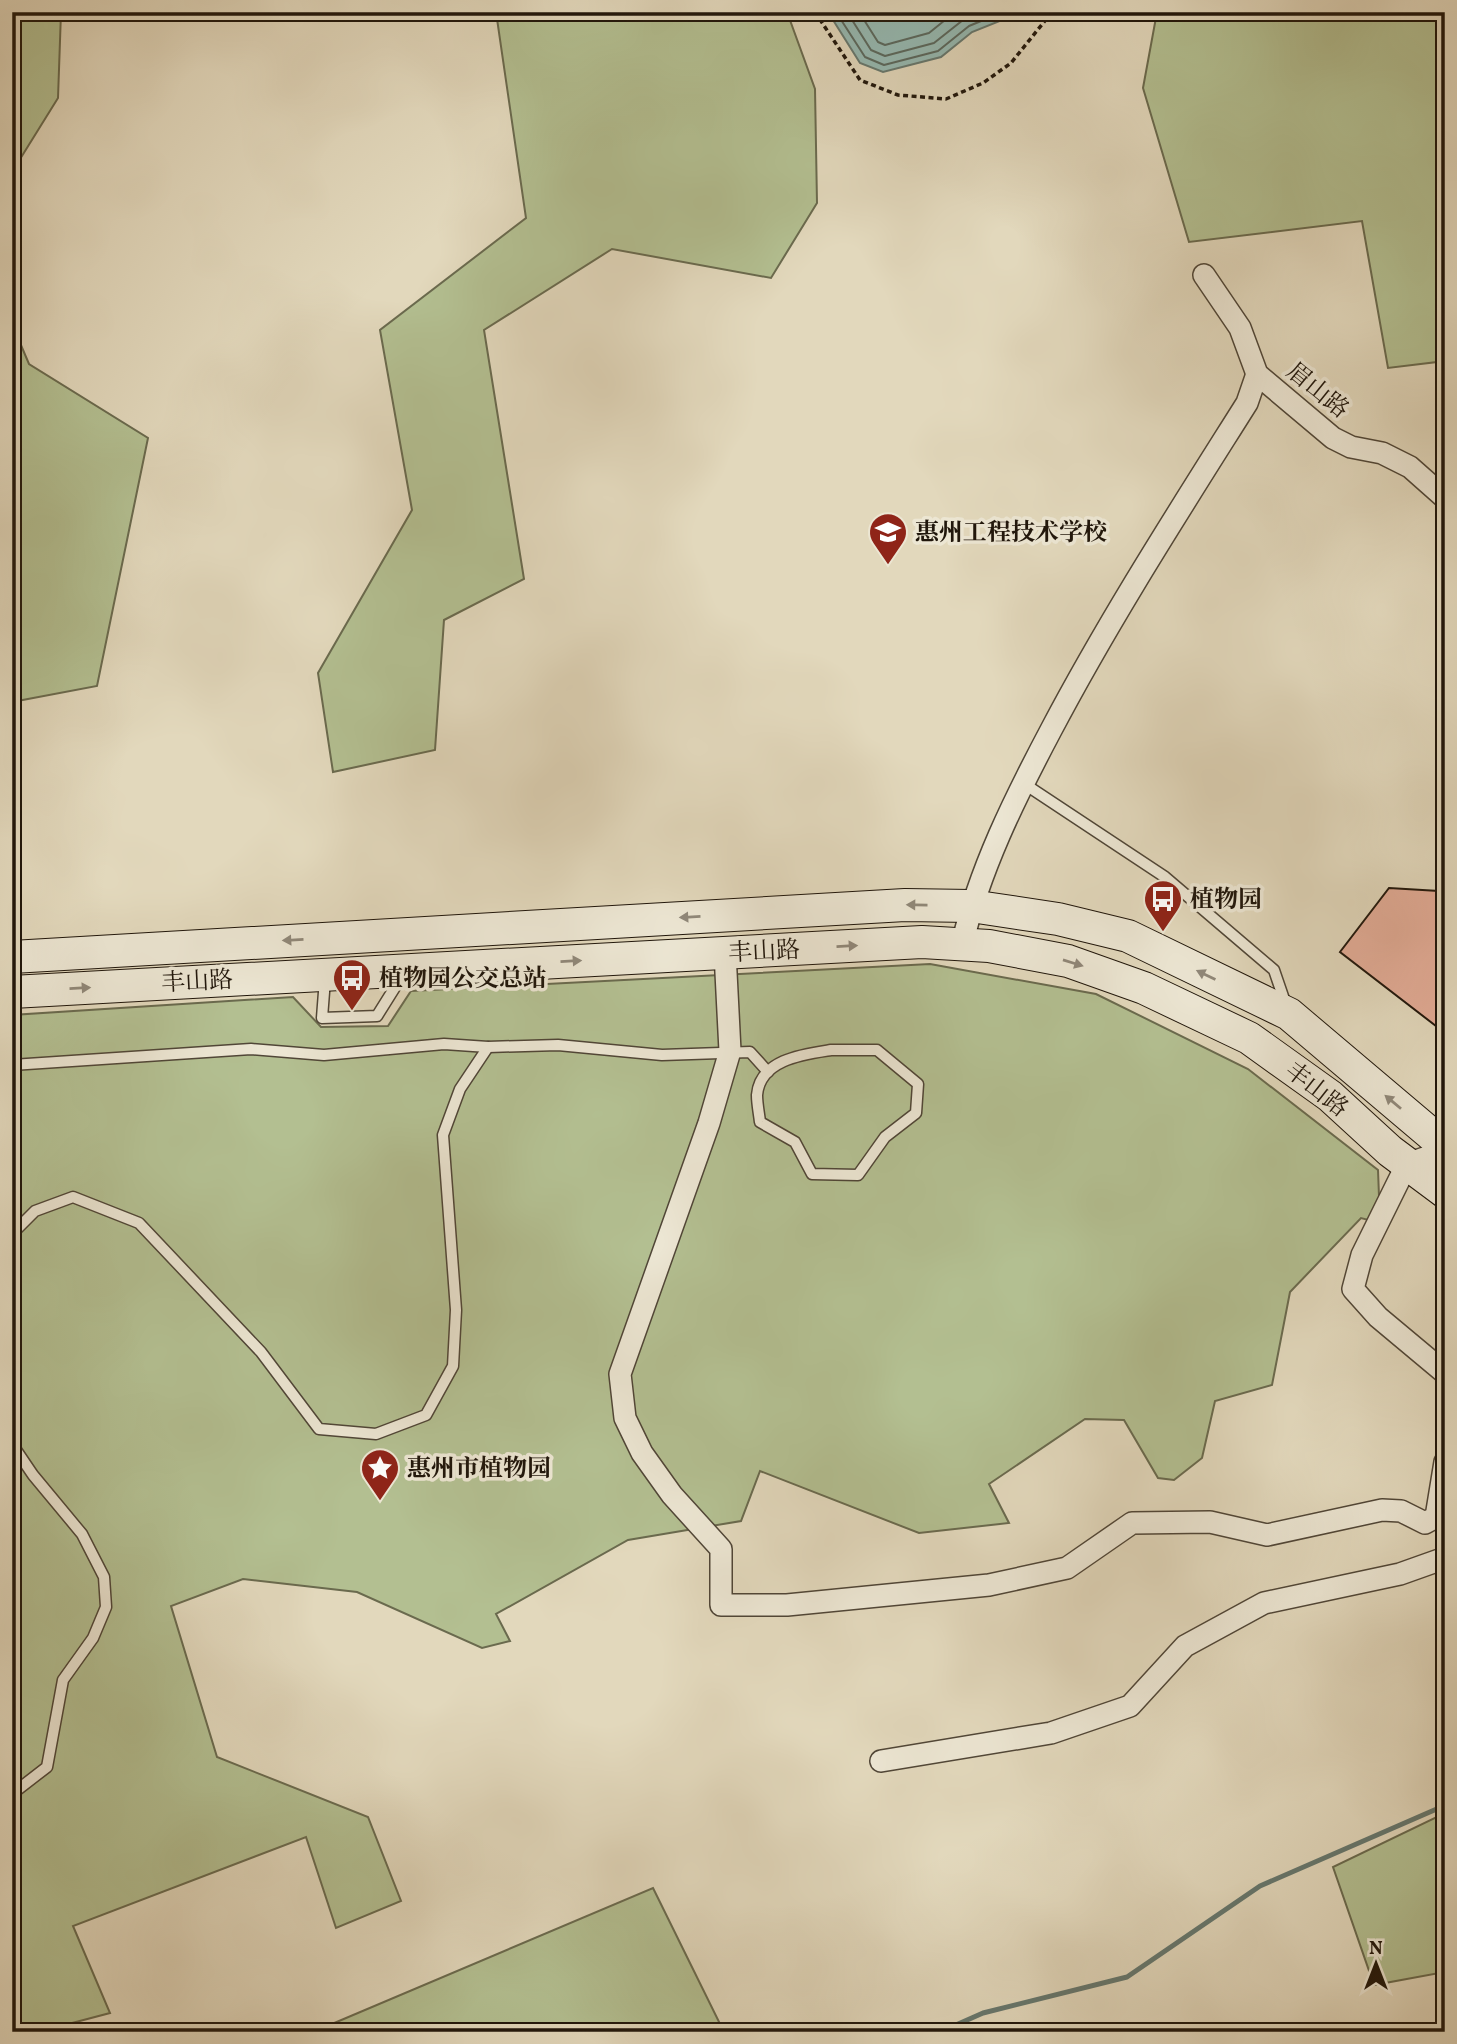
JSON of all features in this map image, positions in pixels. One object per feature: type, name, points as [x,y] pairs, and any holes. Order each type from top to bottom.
[{"type":"main road","name":"丰山路","points":[[12,957],[905,905],[971,906],[1058,919],[1128,936],[1289,1014],[1445,1149]]},
{"type":"main road","points":[[325,974],[361,937]]},
{"type":"main road","name":"丰山路","points":[[12,992],[922,942],[989,946],[1068,961],[1144,988],[1249,1038],[1330,1096],[1407,1164],[1445,1192]]},
{"type":"street","name":"眉山路","points":[[1204,275],[1240,328],[1257,374],[1333,438],[1351,447],[1382,453],[1410,467],[1445,498]]},
{"type":"street","points":[[962,945],[971,906],[1023,783],[1095,647],[1247,403],[1257,374]]},
{"type":"street","points":[[725,953],[730,1051],[709,1124],[620,1374],[625,1418],[642,1453],[672,1495],[720,1549],[720,1605],[787,1605],[989,1585],[1067,1568],[1132,1522],[1210,1522],[1267,1535],[1382,1510],[1401,1511],[1425,1522],[1436,1517],[1445,1462]]},
{"type":"street","points":[[1445,1149],[1407,1164],[1362,1255],[1353,1289],[1378,1317],[1445,1373]]},
{"type":"street","points":[[881,1761],[1051,1733],[1130,1706],[1185,1646],[1264,1603],[1400,1574],[1445,1558]]},
{"type":"lane","points":[[1023,783],[1165,877],[1274,970],[1289,1014]]},
{"type":"lane","points":[[325,974],[322,1018],[377,1016],[405,970]]},
{"type":"lane","points":[[12,1065],[251,1049],[324,1055],[400,1045],[558,1045],[662,1055],[750,1052],[768,1072]]},
{"type":"lane","points":[[12,1234],[35,1211],[73,1197],[139,1223],[261,1352],[319,1429],[376,1434],[426,1415],[453,1367],[456,1310],[443,1135],[460,1089],[488,1047]]},
{"type":"lane","points":[[831,1050],[877,1050],[918,1084],[916,1113],[885,1137],[859,1175],[812,1174],[795,1142],[760,1122],[757,1092],[768,1072],[790,1057],[831,1050]]},
{"type":"lane","points":[[12,1444],[33,1475],[82,1534],[104,1577],[106,1607],[93,1638],[63,1680],[47,1767],[12,1794]]},
{"type":"path","points":[[815,12],[860,80],[898,95],[946,99],[983,83],[1011,63],[1052,12]]},
{"type":"green space","points":[[12,12],[61,12],[58,98],[12,172]]},
{"type":"green space","points":[[496,12],[787,12],[815,89],[817,203],[771,278],[612,249],[484,330],[524,579],[444,620],[435,750],[333,772],[318,673],[412,510],[380,330],[526,218]]},
{"type":"green space","points":[[1157,12],[1445,12],[1445,361],[1388,368],[1362,221],[1189,242],[1143,88]]},
{"type":"green space","points":[[12,324],[29,364],[148,438],[97,686],[12,702]]},
{"type":"green space","name":"惠州市植物园","points":[[930,964],[1096,994],[1248,1069],[1378,1170],[1380,1223],[1361,1218],[1290,1292],[1272,1385],[1215,1401],[1202,1458],[1174,1480],[1158,1478],[1124,1420],[1085,1419],[989,1484],[1009,1523],[919,1533],[760,1471],[741,1521],[628,1540],[496,1614],[510,1641],[482,1648],[357,1592],[243,1579],[171,1606],[217,1757],[368,1817],[401,1901],[336,1928],[306,1837],[73,1926],[110,2013],[38,2032],[12,2032],[12,1015],[293,997],[321,1027],[388,1026],[411,991]]},
{"type":"green space","points":[[1445,1813],[1445,1972],[1374,1985],[1333,1867]]},
{"type":"green space","points":[[653,1888],[724,2032],[313,2032]]},
{"type":"water","points":[[828,12],[1022,12],[972,32],[941,57],[883,72],[860,63]]},
{"type":"building","points":[[1389,888],[1439,891],[1445,894],[1445,1033],[1340,952]]},
{"type":"waterway","points":[[940,2032],[983,2013],[1127,1977],[1260,1886],[1439,1808]]},
{"type":"place","name":"惠州工程技术学校","points":[[888,566]]},
{"type":"place","name":"植物园","points":[[1163,933]]},
{"type":"place","name":"植物园公交总站","points":[[352,1012]]},
{"type":"place","name":"惠州市植物园","points":[[380,1502]]}]
